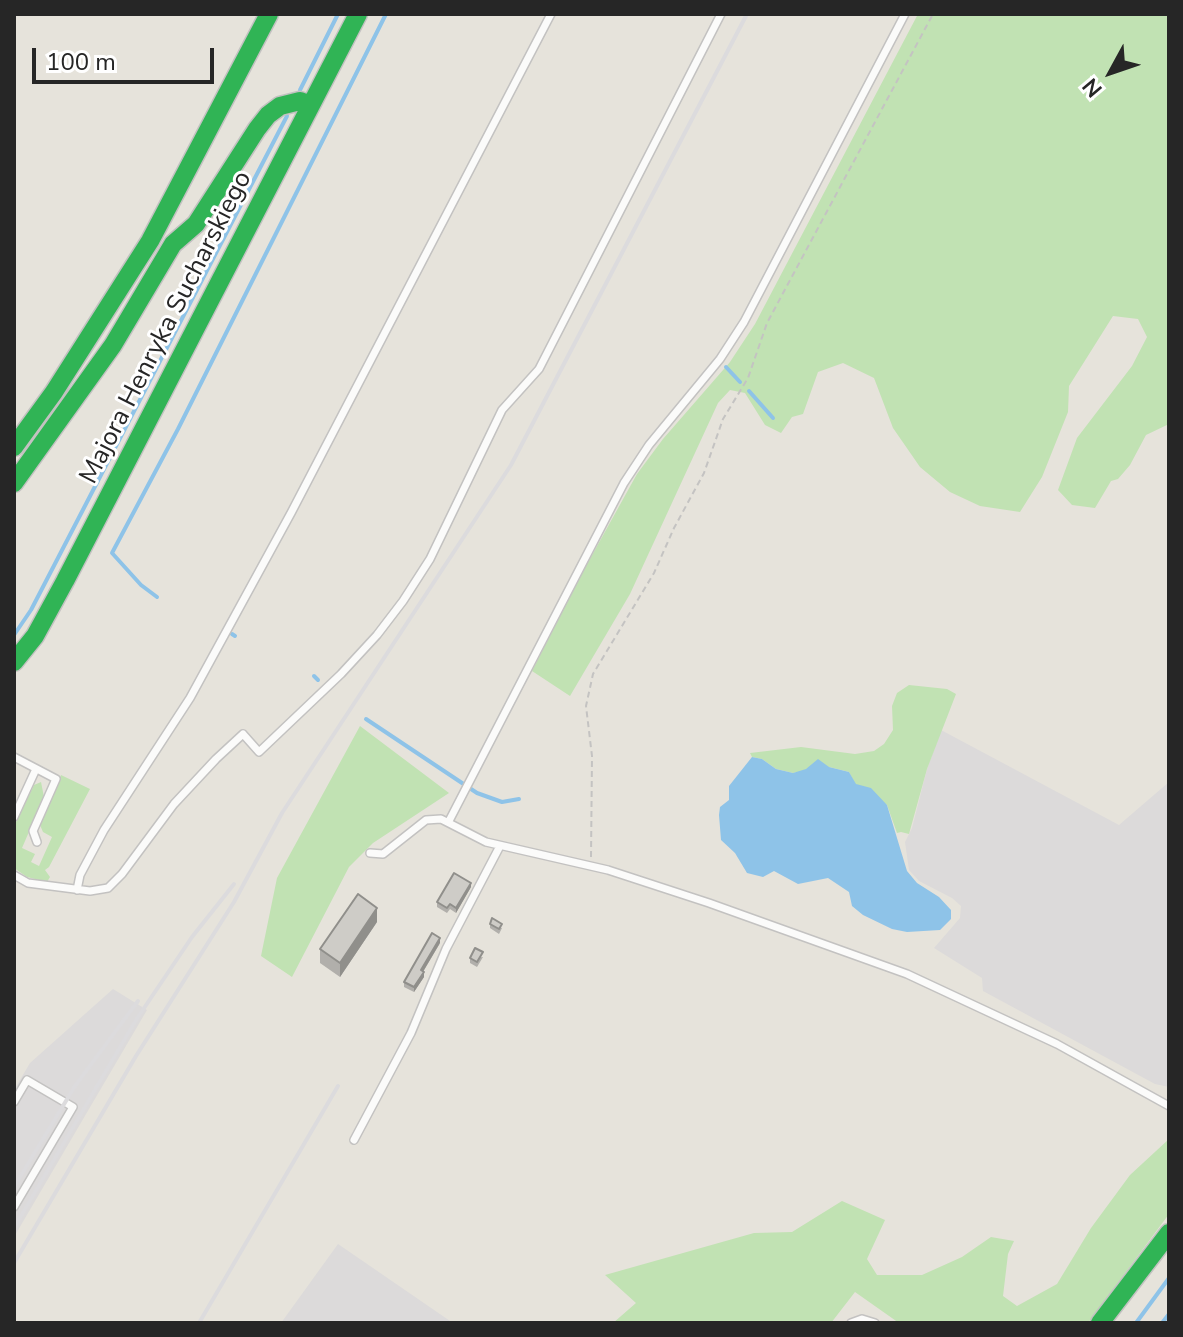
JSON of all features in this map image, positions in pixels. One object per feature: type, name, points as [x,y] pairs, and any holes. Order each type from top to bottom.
[{"type":"main road","name":"Majora Henryka Sucharskiego","points":[[14,447],[118,295],[269,14]]},
{"type":"main road","name":"Majora Henryka Sucharskiego","points":[[14,662],[35,636],[65,581],[358,14]]},
{"type":"main road","name":"Majora Henryka Sucharskiego","points":[[14,483],[113,345],[173,244],[196,224],[268,115],[290,103],[300,101],[311,105]]},
{"type":"main road","points":[[1100,1323],[1169,1233]]},
{"type":"lane","points":[[77,890],[80,875],[104,830],[201,680],[551,14]]},
{"type":"lane","points":[[14,875],[28,883],[77,890],[102,891],[114,883],[159,822],[202,773],[243,734],[259,752],[341,674],[403,601],[443,535],[502,410],[539,369],[721,14]]},
{"type":"lane","points":[[449,821],[624,483],[649,445],[720,359],[744,322],[905,14]]},
{"type":"lane","points":[[14,757],[56,779],[33,831],[37,842]]},
{"type":"lane","points":[[14,817],[36,769]]},
{"type":"lane","points":[[370,853],[383,854],[426,820],[441,819],[486,842],[590,866],[709,903],[907,974],[1057,1044],[1169,1106]]},
{"type":"lane","points":[[354,1140],[411,1033],[446,949],[500,846]]},
{"type":"lane","points":[[14,1102],[27,1080],[73,1107],[14,1207]]},
{"type":"lane","points":[[851,1323],[862,1319],[875,1323]]},
{"type":"path","points":[[590,866],[592,756],[586,706],[593,674],[654,573],[704,473],[723,419],[748,378],[767,323],[933,14]]},
{"type":"shaded area","points":[[941,730],[1119,825],[1169,782],[1169,1087],[1155,1084],[983,991],[982,978],[934,948],[960,918],[961,906],[919,881],[909,870],[905,842]]},
{"type":"shaded area","points":[[113,989],[147,1010],[14,1237],[14,1090],[30,1063]]},
{"type":"shaded area","points":[[338,1244],[453,1323],[281,1323]]},
{"type":"green space","points":[[918,14],[1169,14],[1169,424],[1146,435],[1130,465],[1118,479],[1111,481],[1095,508],[1072,505],[1058,490],[1077,438],[1132,366],[1147,337],[1138,319],[1113,316],[1069,386],[1068,412],[1042,477],[1020,512],[980,506],[950,492],[920,467],[893,428],[874,378],[843,363],[818,372],[803,414],[792,417],[781,433],[765,425],[745,393],[730,390],[718,403],[630,594],[570,696],[532,671],[637,474],[730,362],[755,324]]},
{"type":"green space","points":[[909,685],[947,689],[956,694],[927,769],[909,834],[897,833],[887,805],[855,784],[849,772],[829,767],[793,773],[776,769],[750,753],[801,747],[855,754],[874,751],[884,744],[893,730],[892,706],[897,693]]},
{"type":"green space","points":[[360,726],[449,793],[373,843],[349,867],[292,977],[261,956],[277,878]]},
{"type":"green space","points":[[61,775],[90,789],[45,870],[50,877],[47,882],[27,877],[14,868],[14,826],[34,785],[41,782],[44,797],[22,848],[35,854],[31,862],[39,866],[52,837],[43,832],[40,825]]},
{"type":"green space","points":[[1169,1139],[1169,1214],[1088,1323],[899,1323],[855,1292],[831,1323],[613,1323],[636,1303],[605,1275],[754,1233],[792,1232],[842,1201],[885,1220],[867,1259],[877,1275],[922,1275],[962,1257],[991,1237],[1014,1241],[1008,1254],[1003,1296],[1017,1306],[1057,1284],[1091,1228],[1130,1175]]},
{"type":"water","points":[[752,757],[762,759],[776,769],[793,773],[806,769],[818,759],[829,767],[849,772],[856,784],[871,788],[887,805],[907,871],[951,910],[951,919],[940,930],[907,932],[892,929],[863,915],[852,906],[849,892],[828,878],[798,884],[774,871],[763,877],[747,873],[735,853],[721,840],[719,815],[720,807],[729,800],[729,786]]},
{"type":"building","points":[[454,873],[471,883],[456,908],[450,904],[447,908],[437,902]]},
{"type":"building","points":[[358,894],[377,908],[340,963],[320,949]]},
{"type":"building","points":[[492,918],[502,924],[499,929],[490,924]]},
{"type":"building","points":[[432,933],[440,938],[414,987],[404,982]]},
{"type":"building","points":[[475,948],[483,952],[477,962],[470,958]]},
{"type":"waterway","points":[[300,90],[338,14]]},
{"type":"waterway","points":[[157,597],[141,585],[112,553],[178,429],[386,14]]},
{"type":"waterway","points":[[14,635],[31,610],[287,116]]},
{"type":"waterway","points":[[726,367],[740,382]]},
{"type":"waterway","points":[[749,391],[773,418]]},
{"type":"waterway","points":[[314,676],[318,680]]},
{"type":"waterway","points":[[366,719],[477,793],[502,802],[519,799]]},
{"type":"waterway","points":[[1136,1323],[1169,1278]]},
{"type":"waterway","points":[[1162,1323],[1169,1314]]},
{"type":"railway","points":[[14,1263],[136,1056],[234,902],[282,813],[511,465],[747,14]]},
{"type":"railway","points":[[14,1228],[136,1020],[192,937],[234,884]]},
{"type":"railway","points":[[14,1187],[75,1086],[138,1001]]},
{"type":"railway","points":[[199,1323],[338,1086]]},
{"type":"traffic: fast","points":[[14,447],[54,392],[150,241],[269,14]]},
{"type":"traffic: fast","points":[[14,483],[113,345],[173,244],[196,224],[257,129],[280,106],[300,101],[311,105],[358,14]]},
{"type":"traffic: fast","points":[[14,662],[35,636],[65,581],[311,105]]},
{"type":"traffic: fast","points":[[1100,1323],[1169,1233]]}]
